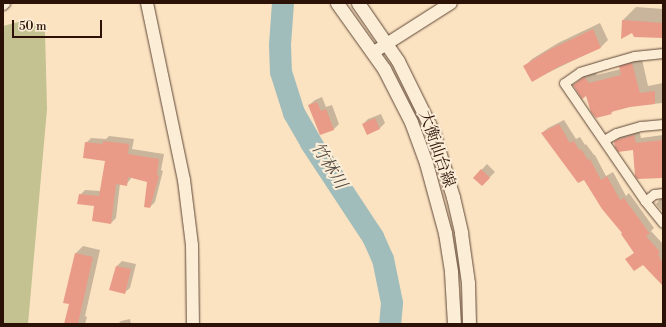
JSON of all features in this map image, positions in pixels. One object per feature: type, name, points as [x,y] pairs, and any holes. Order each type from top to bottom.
[{"type":"main road","name":"大衡仙台線","points":[[337,3],[374,52],[411,122],[435,195],[445,233],[451,272],[454,324]]},
{"type":"main road","name":"大衡仙台線","points":[[358,3],[388,44],[419,100],[433,132],[444,164],[460,233],[468,283],[469,324]]},
{"type":"street","points":[[147,3],[184,180],[192,245],[193,324]]},
{"type":"street","points":[[374,52],[450,3]]},
{"type":"street","points":[[663,53],[634,56],[606,64],[580,72],[564,83],[645,201],[663,223]]},
{"type":"street","points":[[604,140],[616,133],[641,126],[663,124]]},
{"type":"street","points":[[645,201],[654,194],[663,193]]},
{"type":"shaded area","points":[[30,19],[45,32],[47,109],[28,324],[3,324],[3,26]]},
{"type":"building","points":[[622,20],[663,23],[663,38],[634,37],[632,33],[621,39]]},
{"type":"building","points":[[593,29],[601,48],[558,67],[532,82],[523,66],[549,50]]},
{"type":"building","points":[[632,63],[640,93],[655,91],[655,104],[630,107],[596,118],[591,112],[586,96],[582,99],[573,85],[584,77],[589,83],[621,75],[619,66]]},
{"type":"building","points":[[317,102],[321,111],[326,109],[334,130],[320,135],[308,105]]},
{"type":"building","points":[[375,118],[380,129],[367,135],[362,124]]},
{"type":"building","points":[[559,124],[570,143],[574,141],[579,150],[581,149],[588,160],[590,159],[601,180],[607,176],[620,200],[624,198],[650,234],[646,236],[660,252],[658,254],[663,264],[663,286],[643,265],[634,271],[625,259],[634,253],[621,234],[622,233],[602,209],[584,180],[578,183],[541,133]]},
{"type":"building","points":[[634,135],[636,143],[663,140],[663,178],[637,179],[635,176],[633,150],[618,152],[614,141]]},
{"type":"building","points":[[103,141],[129,144],[128,154],[159,159],[157,175],[159,176],[150,208],[144,207],[147,182],[128,177],[127,186],[116,184],[111,224],[92,221],[94,206],[77,204],[79,194],[99,196],[105,161],[83,158],[85,142],[103,144]]},
{"type":"building","points":[[481,169],[490,178],[482,186],[473,178]]},
{"type":"building","points":[[75,253],[93,257],[78,324],[64,324],[69,304],[63,303]]},
{"type":"building","points":[[116,266],[131,269],[125,294],[109,290]]},
{"type":"waterway","name":"竹林川","points":[[283,3],[280,45],[281,72],[294,113],[311,143],[373,237],[383,259],[392,303],[390,324]]}]
